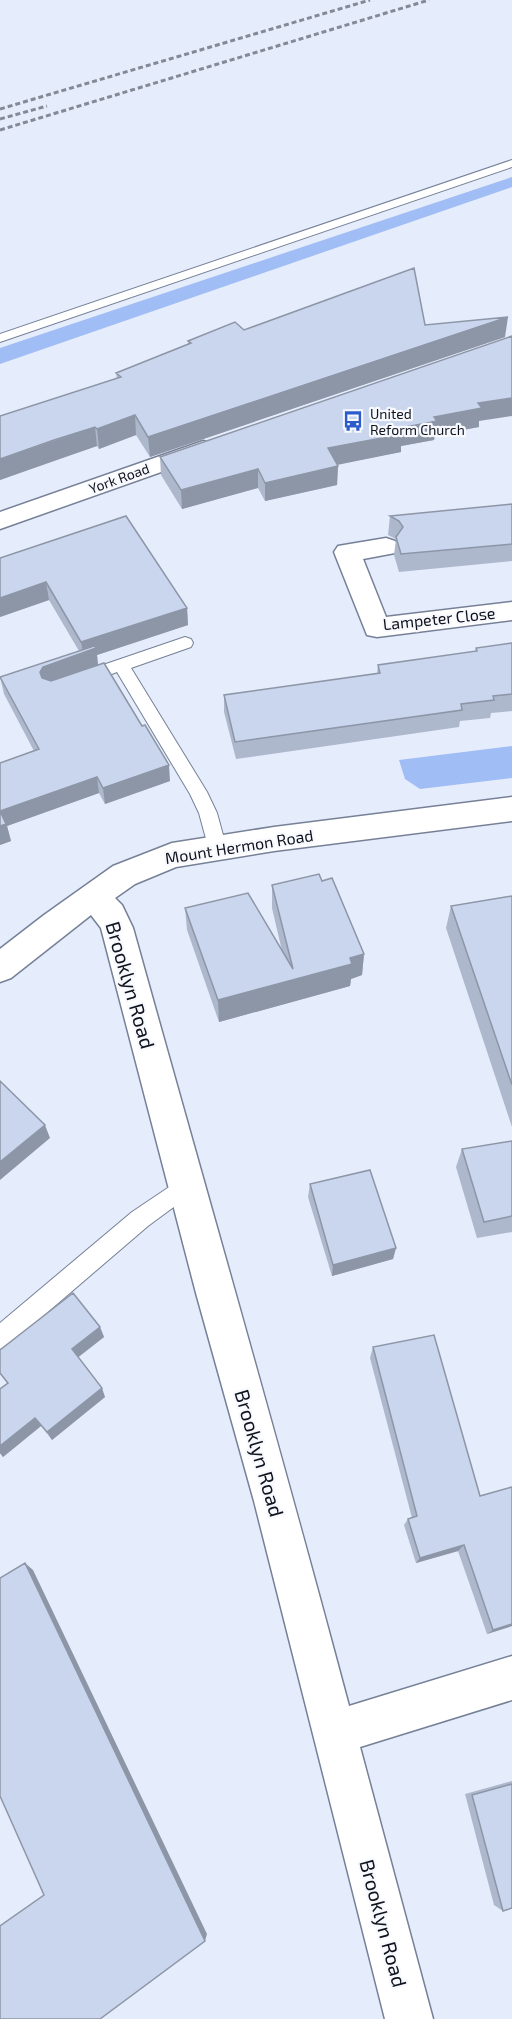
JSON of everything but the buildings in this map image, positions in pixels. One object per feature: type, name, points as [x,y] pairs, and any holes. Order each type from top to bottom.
[{"type":"street","name":"York Road","points":[[0,521],[227,441]]},
{"type":"street","name":"Lampeter Close","points":[[386,547],[347,552],[377,627],[512,611]]},
{"type":"street","name":"Mount Hermon Road","points":[[0,968],[92,897],[124,876],[159,859],[218,846],[512,809]]},
{"type":"street","name":"Brooklyn Road","points":[[92,897],[111,914],[117,928],[274,1501],[409,2019]]},
{"type":"street","points":[[334,1733],[512,1678]]},
{"type":"lane","points":[[0,338],[512,164]]},
{"type":"lane","points":[[92,676],[185,643]]},
{"type":"lane","points":[[121,665],[198,792],[208,813],[218,846]]},
{"type":"lane","points":[[0,1338],[140,1219],[187,1185]]},
{"type":"shaded area","points":[[512,177],[512,187],[0,364],[0,348]]},
{"type":"shaded area","points":[[512,746],[512,778],[420,789],[405,779],[399,760]]},
{"type":"railway","points":[[0,109],[370,0]]},
{"type":"railway","points":[[0,130],[429,0]]},
{"type":"railway","points":[[0,119],[47,106]]},
{"type":"place","name":"United Reform Church","points":[[353,421]]}]
